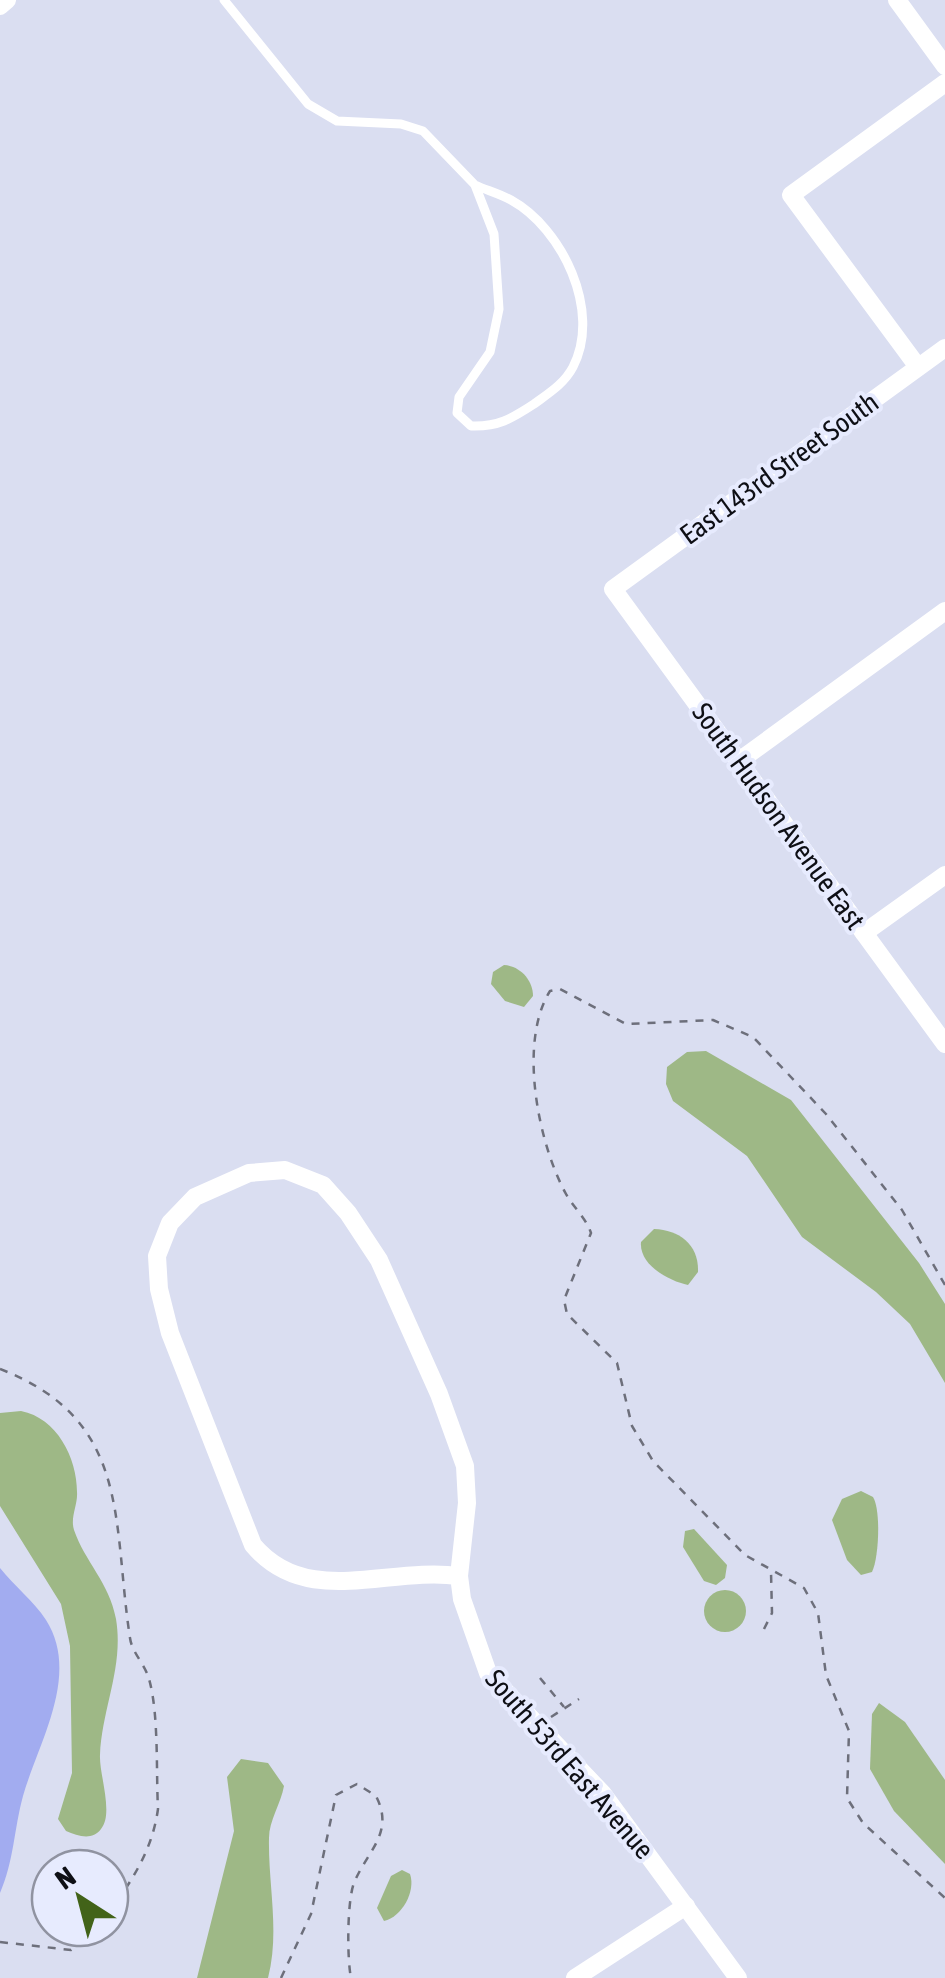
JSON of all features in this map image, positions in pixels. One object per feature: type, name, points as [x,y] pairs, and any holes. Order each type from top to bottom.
[{"type":"street","points":[[0,6],[8,0]]},
{"type":"street","points":[[897,0],[945,66]]},
{"type":"street","points":[[918,367],[792,195],[945,83]]},
{"type":"street","name":"East 143rd Street South","points":[[613,589],[945,348]]},
{"type":"street","name":"South Hudson Avenue East","points":[[613,589],[945,1044]]},
{"type":"street","points":[[739,761],[945,611]]},
{"type":"street","points":[[864,933],[945,875]]},
{"type":"street","name":"South 53rd East Avenue","points":[[459,1576],[414,1572],[340,1583],[304,1580],[266,1560],[245,1532],[170,1332],[157,1276],[162,1239],[170,1223],[195,1197],[228,1180],[285,1170],[323,1185],[348,1213],[378,1260],[439,1394],[465,1466],[466,1533],[459,1576],[480,1659],[503,1693],[603,1794],[738,1978]]},
{"type":"street","points":[[575,1978],[686,1906]]},
{"type":"lane","points":[[224,0],[308,104],[337,121],[401,124],[423,131],[475,185],[494,234],[499,308],[490,352],[458,397],[458,413],[471,426],[497,427],[558,388],[572,367],[580,345],[579,292],[544,226],[512,200],[475,185]]},
{"type":"path","points":[[945,1285],[902,1210],[835,1125],[754,1037],[727,1023],[702,1020],[626,1024],[560,990],[550,991],[535,1024],[537,1104],[556,1173],[592,1233],[568,1289],[567,1314],[617,1363],[626,1406],[640,1444],[732,1544],[804,1588],[818,1614],[826,1675],[846,1723],[844,1790],[852,1809],[905,1864],[945,1898]]},
{"type":"path","points":[[0,1370],[46,1390],[66,1404],[100,1456],[117,1522],[132,1648],[150,1680],[155,1829],[146,1858],[130,1882]]},
{"type":"path","points":[[764,1629],[772,1613],[772,1570]]},
{"type":"path","points":[[540,1678],[564,1708]]},
{"type":"path","points":[[538,1728],[579,1699]]},
{"type":"path","points":[[281,1978],[306,1929],[336,1795],[358,1784],[376,1796],[383,1823],[379,1844],[354,1883],[351,1978]]},
{"type":"path","points":[[0,1942],[30,1945]]},
{"type":"green space","points":[[504,965],[520,971],[531,985],[533,996],[524,1007],[505,1001],[491,984],[493,972]]},
{"type":"green space","points":[[706,1051],[791,1100],[919,1263],[945,1304],[945,1383],[910,1324],[876,1292],[802,1237],[747,1156],[673,1101],[666,1084],[667,1067],[687,1052]]},
{"type":"green space","points":[[654,1229],[672,1232],[691,1247],[698,1272],[688,1285],[664,1276],[645,1258],[641,1242]]},
{"type":"green space","points":[[21,1411],[45,1422],[69,1453],[77,1492],[74,1530],[108,1594],[116,1619],[115,1671],[100,1755],[106,1814],[101,1829],[89,1836],[66,1831],[58,1819],[72,1773],[70,1646],[61,1604],[0,1506],[0,1413]]},
{"type":"green space","points":[[861,1491],[876,1503],[878,1534],[872,1572],[861,1575],[847,1560],[832,1520],[842,1499]]},
{"type":"green space","points":[[694,1529],[727,1565],[725,1578],[716,1585],[704,1581],[683,1547],[685,1531]]},
{"type":"green space","points":[[725,1590],[740,1596],[746,1611],[740,1626],[725,1632],[710,1626],[704,1611],[710,1596]]},
{"type":"green space","points":[[879,1703],[905,1722],[945,1780],[945,1864],[894,1811],[870,1769],[872,1714]]},
{"type":"green space","points":[[241,1759],[268,1763],[284,1786],[270,1832],[273,1926],[268,1978],[197,1978],[234,1831],[227,1777]]},
{"type":"green space","points":[[402,1870],[410,1874],[409,1895],[402,1909],[384,1921],[377,1908],[391,1876]]},
{"type":"water","points":[[0,1568],[46,1620],[56,1641],[59,1663],[53,1709],[23,1796],[0,1893]]}]
